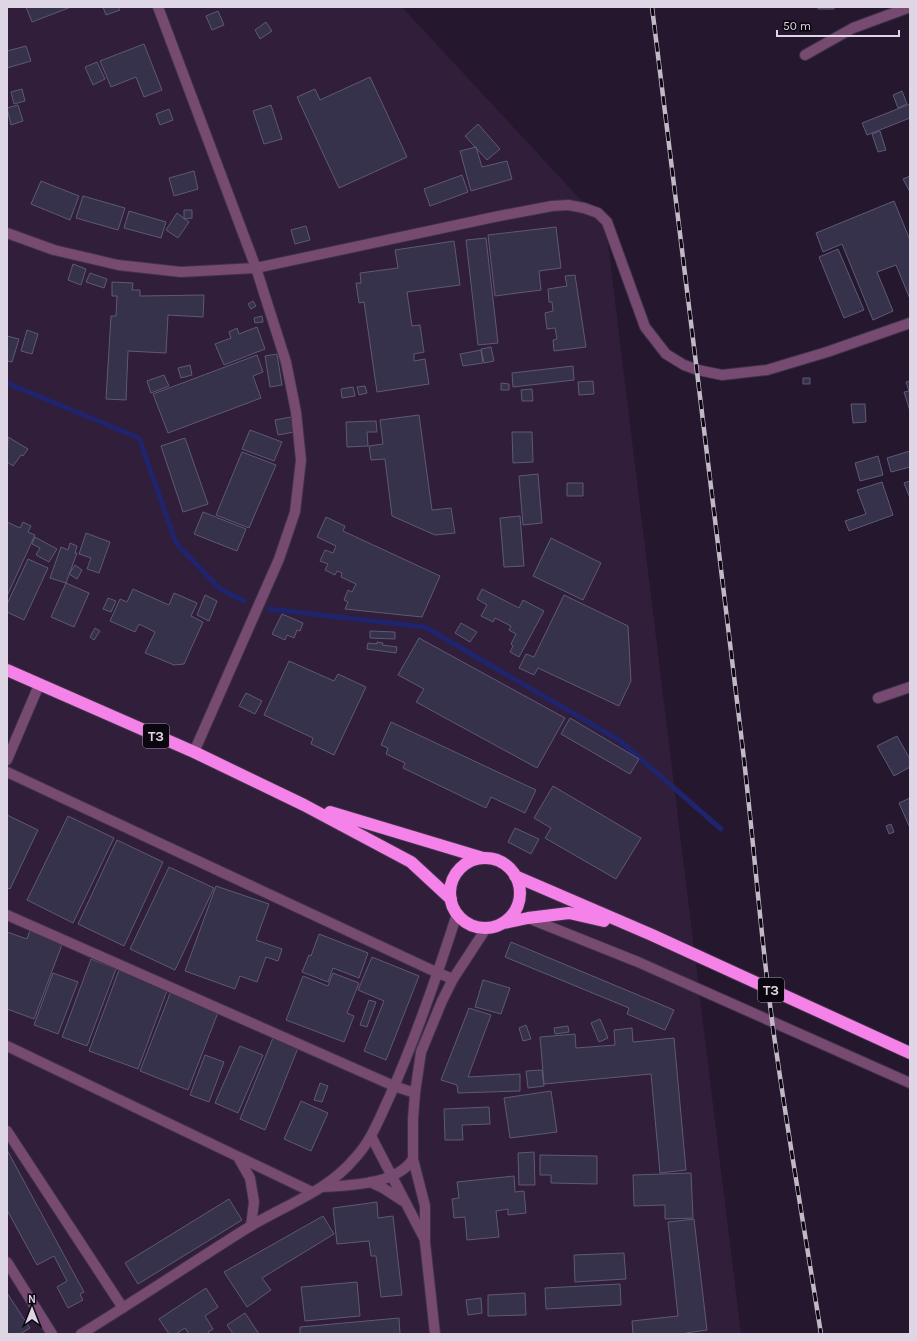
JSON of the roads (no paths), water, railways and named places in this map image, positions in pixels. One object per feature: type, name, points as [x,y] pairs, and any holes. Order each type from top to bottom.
[{"type":"highway","name":"T3","points":[[7,670],[194,752],[304,804],[411,862],[451,898]]},
{"type":"highway","name":"T3","points":[[304,804],[484,858],[502,862],[510,868],[515,876],[519,886],[520,897],[517,908],[512,916],[502,924]]},
{"type":"highway","name":"T3","points":[[484,858],[472,861],[462,867],[455,875],[451,886],[451,898],[457,914],[465,922],[476,927],[495,927],[528,918],[569,913],[633,927]]},
{"type":"highway","name":"T3","points":[[515,876],[633,927],[910,1053]]},
{"type":"street","points":[[158,7],[256,268],[286,362],[296,412],[301,460],[295,512],[279,559],[194,752]]},
{"type":"street","points":[[805,55],[853,28],[910,7]]},
{"type":"street","points":[[7,233],[54,250],[118,265],[181,272],[256,268],[499,216],[552,206],[568,205],[584,208],[598,213],[606,222],[645,327],[666,354],[684,365],[698,370],[722,375],[767,370],[827,352],[910,323]]},
{"type":"street","points":[[7,760],[39,685]]},
{"type":"street","points":[[878,698],[910,687]]},
{"type":"street","points":[[7,772],[438,973],[453,978]]},
{"type":"street","points":[[81,1334],[251,1226],[323,1186],[341,1173],[356,1158],[371,1136],[394,1086],[438,973],[457,914]]},
{"type":"street","points":[[7,915],[394,1086],[415,1093]]},
{"type":"street","points":[[528,918],[638,962],[910,1083]]},
{"type":"street","points":[[435,1334],[426,1242],[426,1206],[413,1159],[412,1133],[415,1093],[421,1052],[442,1001],[453,978],[487,927]]},
{"type":"street","points":[[7,1046],[312,1192]]},
{"type":"street","points":[[7,1130],[123,1308]]},
{"type":"street","points":[[371,1136],[426,1242]]},
{"type":"street","points":[[238,1157],[250,1178],[254,1202],[251,1226]]},
{"type":"street","points":[[323,1186],[361,1185],[391,1176],[401,1172],[409,1166],[413,1159]]},
{"type":"street","points":[[370,1182],[395,1195],[406,1203]]},
{"type":"street","points":[[7,1262],[52,1334]]},
{"type":"waterway","points":[[7,383],[139,438],[176,543],[220,589],[244,601]]},
{"type":"waterway","points":[[269,609],[425,627],[619,740],[721,829]]},
{"type":"railway","points":[[652,7],[741,734],[773,1028],[821,1334]]}]
